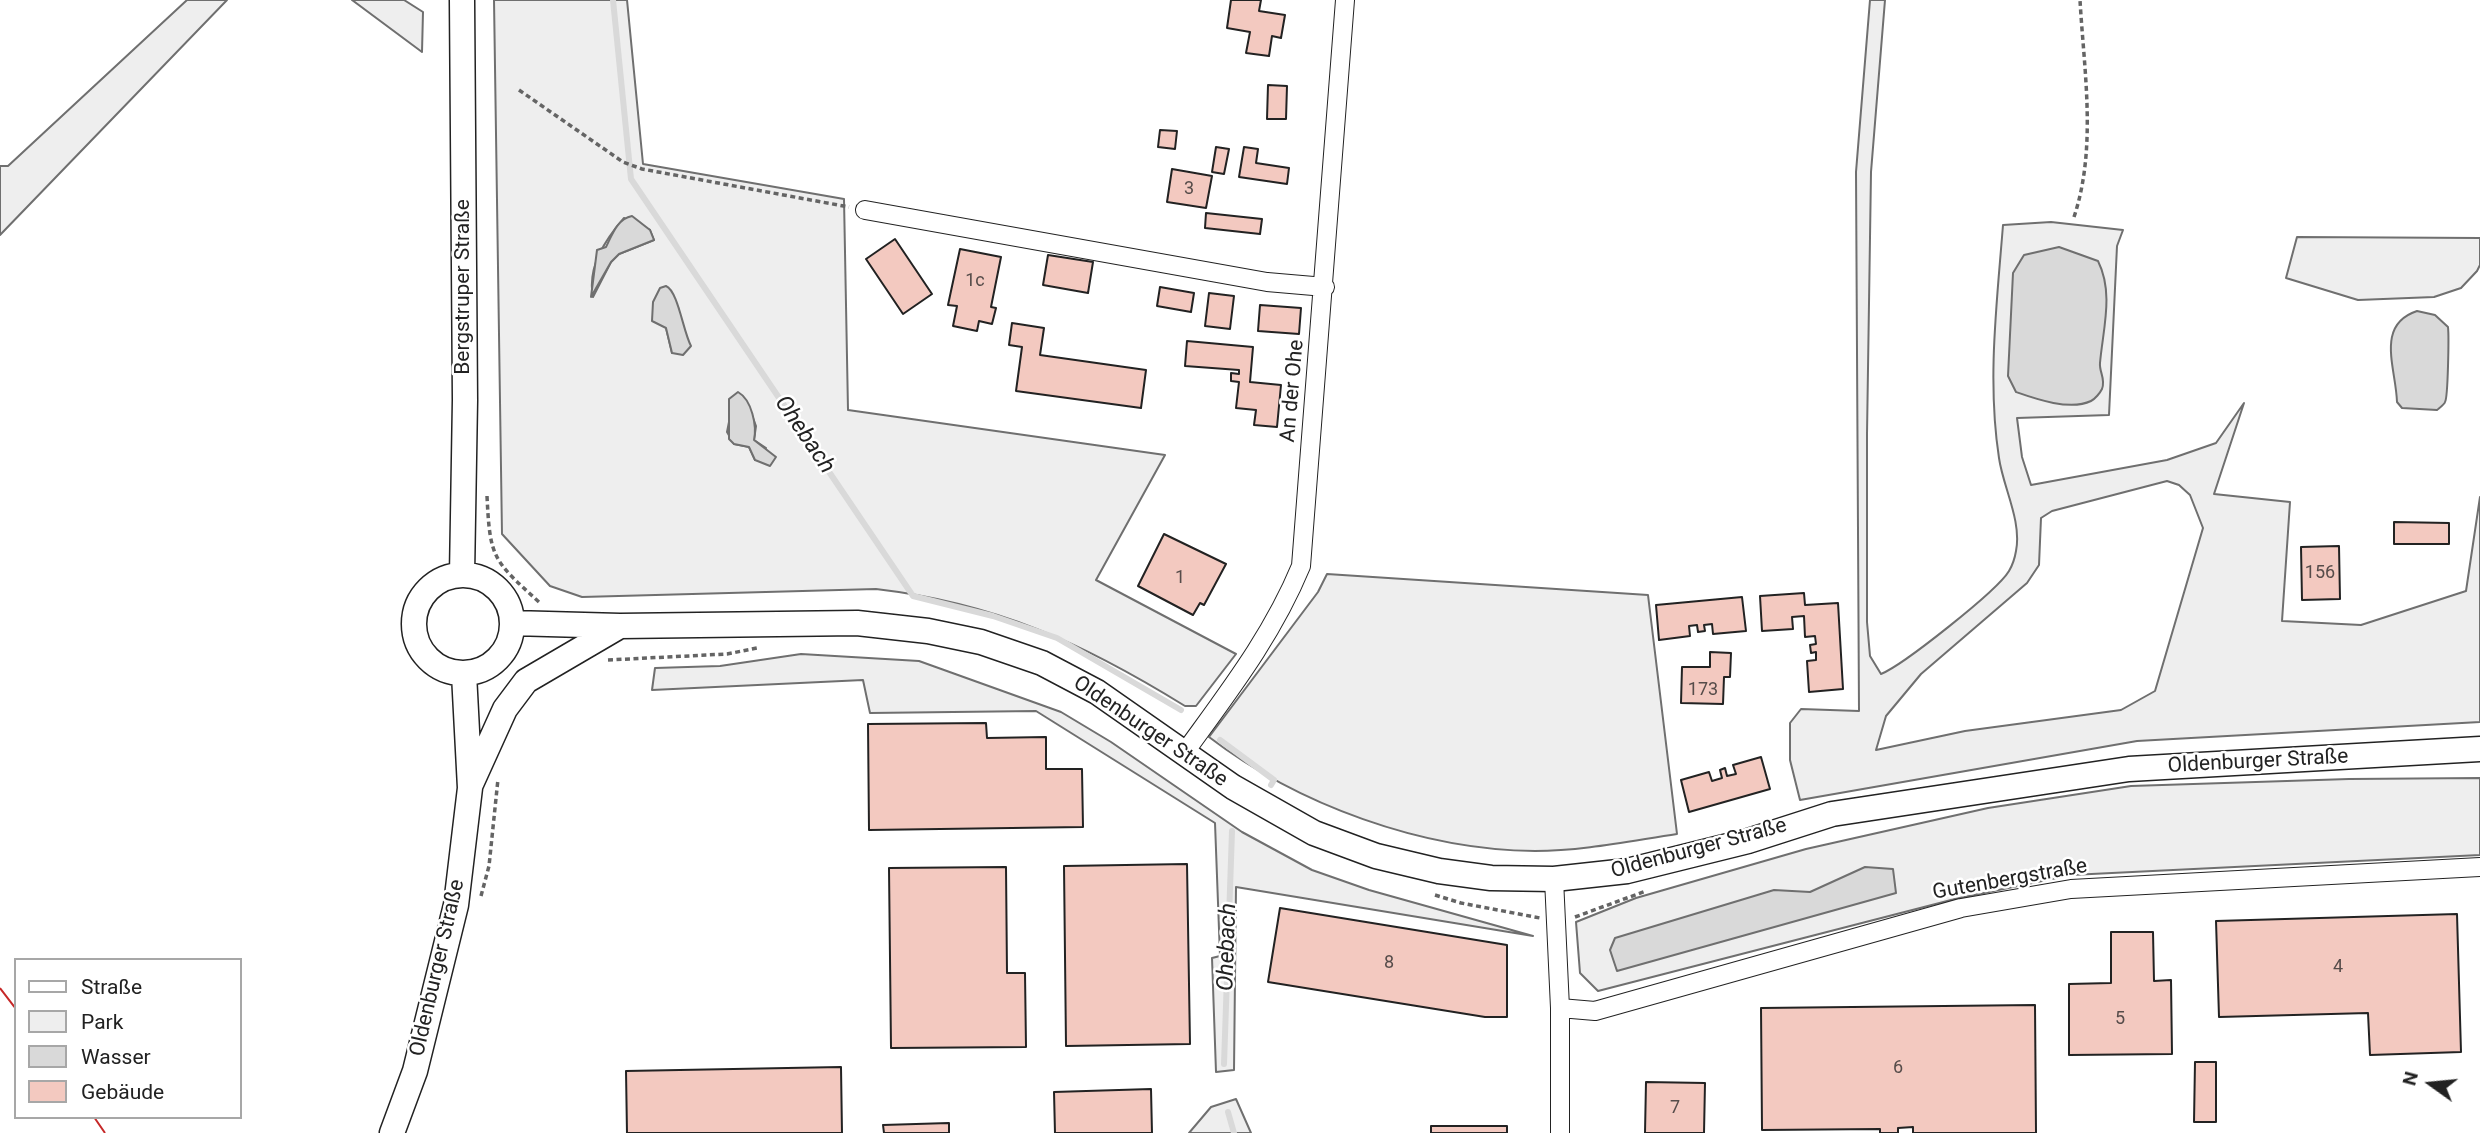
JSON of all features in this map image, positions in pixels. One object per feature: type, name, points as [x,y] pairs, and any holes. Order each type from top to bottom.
[{"type":"main road","name":"Bergstruper Straße","points":[[462,0],[465,346],[462,575]]},
{"type":"main road","points":[[462,575],[477,577],[502,595],[512,624],[510,639],[492,663],[464,674],[448,672],[423,654],[413,625],[415,610],[423,596],[447,577],[462,575]]},
{"type":"main road","name":"Oldenburger Straße","points":[[512,624],[620,626],[857,623],[928,631],[967,639],[1042,663],[1097,692],[1272,812],[1314,833],[1376,856],[1439,871],[1492,878],[1555,879],[1651,866],[1748,841],[1832,814],[2129,769],[2480,749]]},
{"type":"main road","points":[[470,788],[505,709],[526,681],[620,626]]},
{"type":"main road","name":"Oldenburger Straße","points":[[392,1133],[415,1071],[456,905],[470,788],[464,674]]},
{"type":"street","name":"An der Ohe","points":[[1185,752],[1258,651],[1283,611],[1301,566],[1325,287],[1345,0]]},
{"type":"street","points":[[865,210],[1267,282],[1325,287]]},
{"type":"street","name":"Gutenbergstraße","points":[[1560,1009],[1595,1011],[1961,908],[2071,889],[2480,867]]},
{"type":"street","points":[[1555,879],[1560,1009],[1560,1133]]},
{"type":"path","points":[[2074,217],[2084,187],[2087,148],[2080,0]]},
{"type":"path","points":[[519,90],[623,162],[642,169],[865,210]]},
{"type":"path","points":[[487,483],[492,551],[502,568],[544,607],[548,623]]},
{"type":"path","points":[[600,660],[727,654],[764,646]]},
{"type":"path","points":[[480,899],[489,866],[500,769]]},
{"type":"path","points":[[1424,891],[1461,903],[1557,920],[1579,916],[1606,903],[1655,888]]},
{"type":"green space","points":[[187,0],[227,0],[0,235],[0,166],[8,166]]},
{"type":"green space","points":[[352,0],[404,0],[423,12],[422,52]]},
{"type":"green space","points":[[494,0],[627,0],[643,164],[844,199],[848,410],[1165,455],[1096,580],[1236,654],[1196,706],[1185,706],[1074,645],[1037,629],[961,604],[876,589],[582,597],[550,586],[502,534]],"holes":[[[624,218],[650,230],[654,240],[619,254],[611,262],[593,297],[595,265],[610,235]],[[678,307],[684,333],[672,353],[666,328]],[[750,410],[756,426],[754,440],[766,448],[755,460],[749,447],[734,444],[727,432],[731,412]]]},
{"type":"green space","points":[[1870,0],[1885,0],[1871,172],[1867,434],[1867,622],[1870,656],[1881,674],[1949,627],[2001,581],[2012,564],[2016,551],[2016,528],[1999,458],[1993,371],[2003,225],[2051,222],[2123,230],[2117,246],[2109,415],[2017,418],[2022,457],[2031,485],[2167,460],[2216,443],[2244,403],[2214,494],[2290,502],[2282,621],[2361,625],[2466,591],[2480,497],[2480,722],[2137,741],[1800,800],[1790,760],[1790,723],[1801,709],[1859,711],[1856,172]],"holes":[[[2167,481],[2179,485],[2190,495],[2203,528],[2155,691],[2121,710],[1965,731],[1876,750],[1886,716],[1921,674],[2027,583],[2039,565],[2041,518],[2052,511]]]},
{"type":"green space","points":[[2297,237],[2480,238],[2480,265],[2461,288],[2434,297],[2358,300],[2286,278]]},
{"type":"green space","points":[[1327,574],[1648,595],[1677,834],[1553,851],[1492,849],[1449,842],[1363,819],[1321,803],[1244,761],[1209,737],[1318,592]]},
{"type":"green space","points":[[801,654],[919,661],[1061,712],[1111,742],[1242,832],[1312,870],[1369,890],[1533,936],[1236,887],[1234,1070],[1216,1072],[1212,958],[1220,956],[1215,823],[1036,711],[870,713],[863,680],[652,690],[655,668],[720,666]]},
{"type":"green space","points":[[2480,778],[2480,855],[2071,875],[1955,899],[1598,991],[1580,973],[1576,922],[1636,898],[1806,849],[1988,808],[2131,786]]},
{"type":"green space","points":[[1236,1099],[1251,1133],[1189,1133],[1211,1107]]},
{"type":"water","points":[[632,216],[650,230],[654,240],[619,254],[611,262],[591,297],[597,250],[606,247],[622,220]]},
{"type":"water","points":[[2059,247],[2098,261],[2105,286],[2106,311],[2100,363],[2103,385],[2094,399],[2083,404],[2053,403],[2016,392],[2008,376],[2013,273],[2024,255]]},
{"type":"water","points":[[666,286],[674,295],[691,346],[683,355],[672,353],[666,328],[652,321],[653,302],[660,288]]},
{"type":"water","points":[[2417,311],[2435,315],[2448,327],[2446,398],[2437,410],[2402,408],[2397,402],[2392,337],[2396,326]]},
{"type":"water","points":[[738,392],[747,401],[752,414],[754,440],[776,457],[770,466],[755,460],[749,447],[734,444],[729,439],[729,399]]},
{"type":"water","points":[[1865,867],[1893,869],[1896,893],[1617,971],[1610,950],[1615,938],[1774,890],[1810,892]]},
{"type":"building","points":[[1231,0],[1261,0],[1259,11],[1285,15],[1281,38],[1272,36],[1269,56],[1246,53],[1250,32],[1227,28]]},
{"type":"building","points":[[1268,85],[1287,86],[1286,119],[1267,119]]},
{"type":"building","points":[[1160,130],[1177,131],[1175,149],[1158,147]]},
{"type":"building","points":[[1216,147],[1229,149],[1224,174],[1212,172]]},
{"type":"building","points":[[1244,147],[1258,149],[1256,163],[1289,168],[1287,184],[1239,177]]},
{"type":"building","points":[[1172,169],[1212,176],[1206,208],[1167,202]]},
{"type":"building","points":[[1206,213],[1262,219],[1260,234],[1205,228]]},
{"type":"building","points":[[895,239],[932,294],[903,314],[866,259]]},
{"type":"building","points":[[960,249],[1001,257],[991,307],[996,308],[992,324],[979,321],[977,331],[953,326],[957,306],[948,305]]},
{"type":"building","points":[[1048,255],[1093,262],[1088,293],[1043,285]]},
{"type":"building","points":[[1160,287],[1194,293],[1191,312],[1157,306]]},
{"type":"building","points":[[1209,293],[1234,296],[1230,329],[1205,326]]},
{"type":"building","points":[[1260,305],[1301,308],[1299,334],[1258,331]]},
{"type":"building","points":[[1012,323],[1044,328],[1040,355],[1146,370],[1141,408],[1016,391],[1022,347],[1009,345]]},
{"type":"building","points":[[1187,341],[1253,347],[1250,382],[1281,385],[1277,427],[1254,425],[1256,410],[1236,408],[1239,382],[1231,381],[1231,373],[1239,374],[1239,370],[1185,366]]},
{"type":"building","points":[[2394,522],[2449,523],[2449,544],[2394,544]]},
{"type":"building","points":[[1164,534],[1226,564],[1204,605],[1200,603],[1193,615],[1138,586]]},
{"type":"building","points":[[2339,546],[2340,599],[2302,600],[2301,547]]},
{"type":"building","points":[[1804,593],[1805,605],[1838,603],[1843,689],[1809,692],[1807,661],[1816,660],[1816,652],[1811,653],[1810,645],[1816,644],[1815,636],[1805,637],[1804,616],[1792,617],[1793,629],[1762,631],[1760,596]]},
{"type":"building","points":[[1742,597],[1746,631],[1713,634],[1712,624],[1704,625],[1705,631],[1698,632],[1697,625],[1689,626],[1690,636],[1659,640],[1656,605]]},
{"type":"building","points":[[1710,652],[1731,653],[1730,677],[1724,677],[1723,704],[1681,703],[1682,667],[1710,667]]},
{"type":"building","points":[[986,723],[987,738],[1046,737],[1046,769],[1082,769],[1083,827],[869,830],[868,724]]},
{"type":"building","points":[[1761,757],[1770,789],[1689,812],[1681,780],[1709,772],[1712,781],[1722,778],[1720,770],[1725,768],[1727,776],[1736,774],[1733,765]]},
{"type":"building","points":[[1187,864],[1190,1044],[1066,1046],[1064,866]]},
{"type":"building","points":[[1006,867],[1007,973],[1025,973],[1026,1047],[891,1048],[889,868]]},
{"type":"building","points":[[1280,908],[1507,945],[1507,1017],[1485,1017],[1268,982]]},
{"type":"building","points":[[2457,914],[2461,1052],[2370,1055],[2368,1013],[2219,1017],[2216,921]]},
{"type":"building","points":[[2111,932],[2153,932],[2154,981],[2171,980],[2172,1054],[2069,1055],[2069,984],[2111,983]]},
{"type":"building","points":[[2035,1005],[2036,1133],[1913,1133],[1913,1127],[1898,1128],[1898,1133],[1880,1133],[1880,1129],[1762,1130],[1761,1008]]},
{"type":"building","points":[[2195,1062],[2216,1062],[2216,1122],[2194,1122]]},
{"type":"building","points":[[841,1067],[842,1133],[627,1133],[626,1071]]},
{"type":"building","points":[[1646,1082],[1705,1083],[1704,1133],[1645,1133]]},
{"type":"building","points":[[1151,1089],[1152,1133],[1055,1133],[1054,1092]]},
{"type":"building","points":[[949,1123],[949,1133],[884,1133],[883,1125]]},
{"type":"building","points":[[1431,1126],[1507,1126],[1507,1133],[1431,1133]]},
{"type":"waterway","name":"Ohebach","points":[[613,0],[631,179],[913,596],[993,616],[1057,638],[1181,710]]},
{"type":"waterway","name":"Ohebach","points":[[1220,740],[1274,780],[1271,785]]},
{"type":"waterway","name":"Ohebach","points":[[1224,1064],[1232,831]]},
{"type":"waterway","points":[[1228,1112],[1234,1133]]},
{"type":"power","points":[[0,988],[14,1006]]},
{"type":"power","points":[[95,1119],[105,1133]]}]
